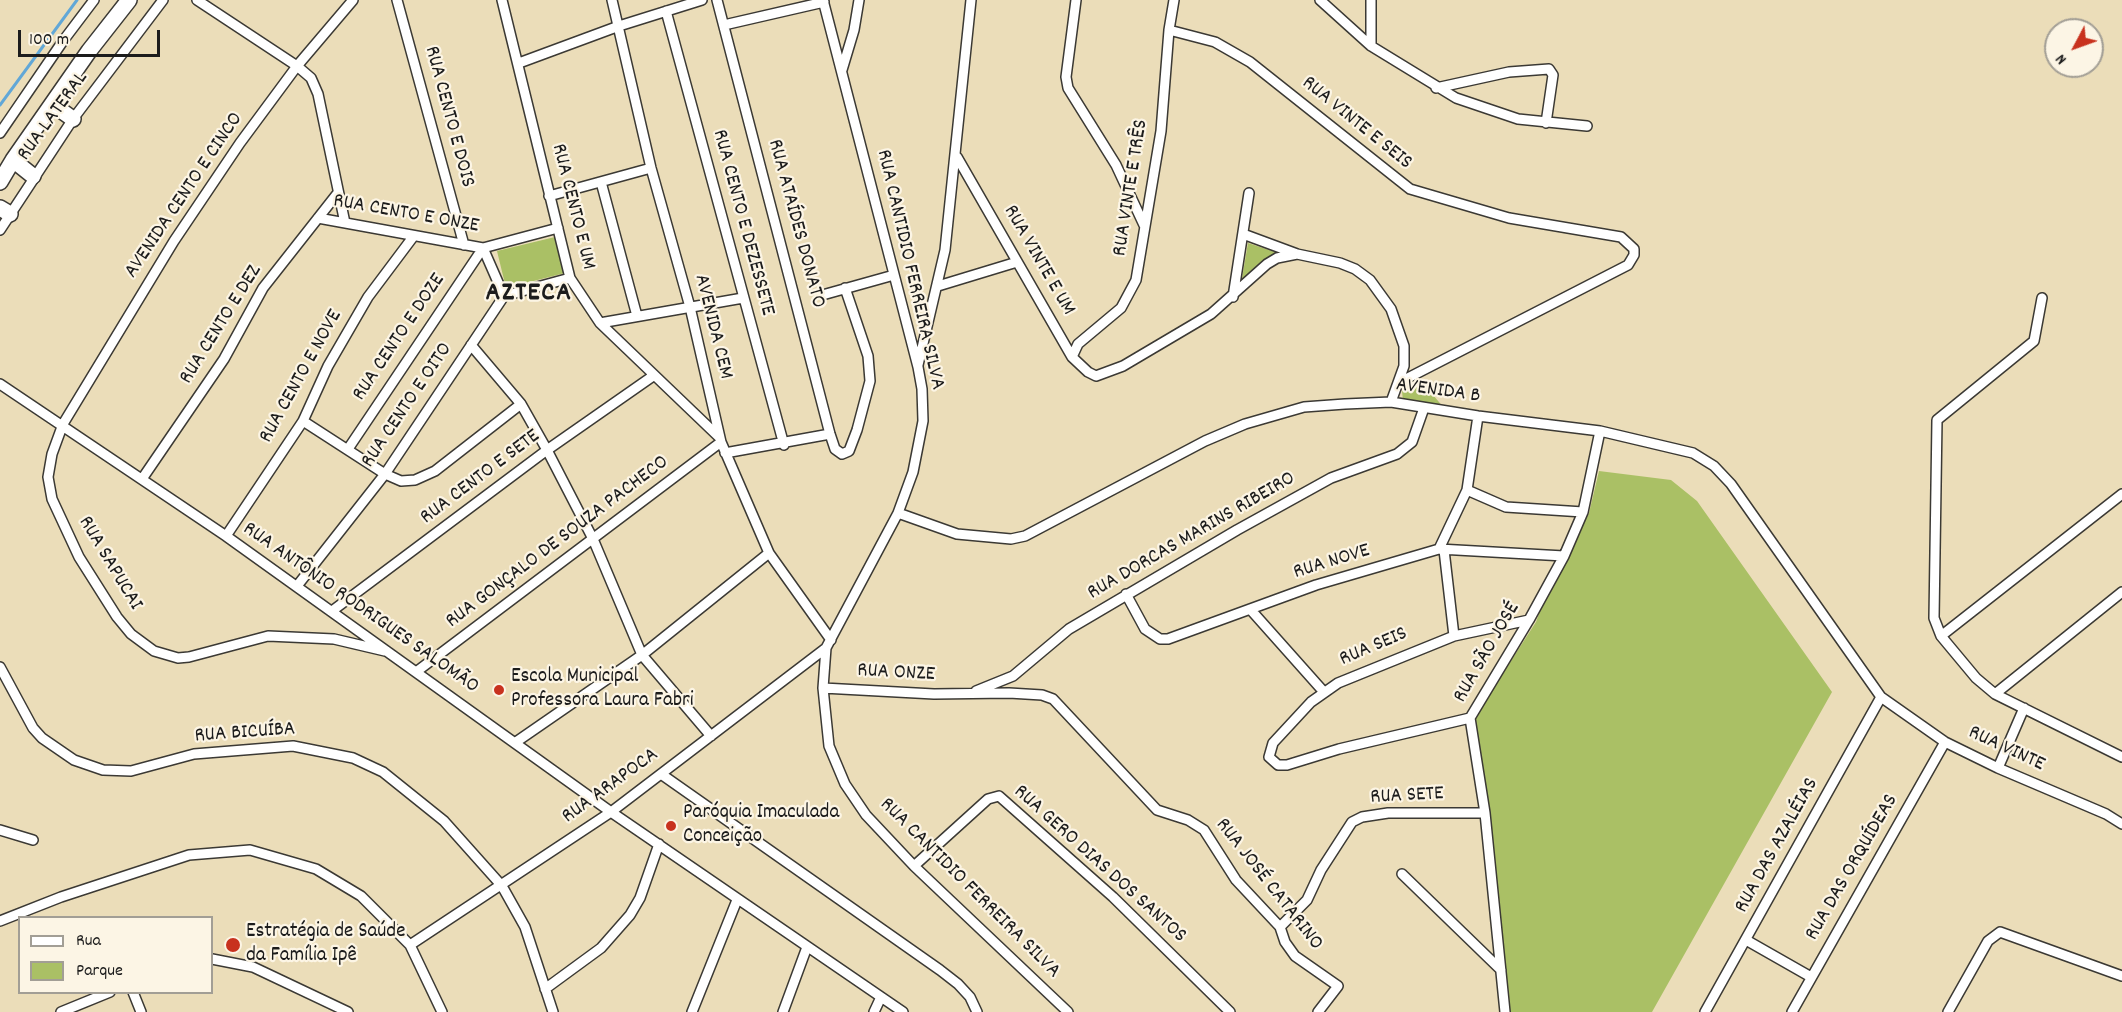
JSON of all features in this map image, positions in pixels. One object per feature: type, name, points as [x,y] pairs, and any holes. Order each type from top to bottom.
[{"type":"highway","points":[[0,182],[52,104],[129,0]]},
{"type":"highway","points":[[52,104],[73,119]]},
{"type":"highway","points":[[13,160],[33,176]]},
{"type":"street","points":[[0,133],[94,0]]},
{"type":"street","name":"RUA LATERAL","points":[[0,230],[5,211],[163,0]]},
{"type":"street","points":[[197,0],[297,66],[307,74],[317,89],[345,223]]},
{"type":"street","name":"AVENIDA CENTO E CINCO","points":[[63,424],[192,213],[297,66],[353,0]]},
{"type":"street","name":"RUA CENTO E DOIS","points":[[397,0],[464,244]]},
{"type":"street","name":"RUA CENTO E UM","points":[[502,0],[570,278],[600,323],[721,440]]},
{"type":"street","name":"AVENIDA CEM","points":[[612,0],[651,168],[690,307],[725,453],[769,553],[828,644]]},
{"type":"street","points":[[519,63],[619,26],[702,0]]},
{"type":"street","name":"RUA ATAÍDES DONATO","points":[[717,0],[835,449],[842,454],[849,451],[870,381],[868,356],[845,288]]},
{"type":"street","points":[[842,71],[854,30],[859,0]]},
{"type":"street","points":[[918,367],[938,286],[957,157],[971,0]]},
{"type":"street","points":[[1076,0],[1066,77],[1068,88],[1116,165],[1144,225]]},
{"type":"street","name":"RUA VINTE E TRÊS","points":[[1071,357],[1078,344],[1121,308],[1130,296],[1136,280],[1161,131],[1169,30],[1174,0]]},
{"type":"street","points":[[1320,0],[1371,46],[1436,88],[1473,105],[1518,119],[1587,126]]},
{"type":"street","points":[[1371,0],[1371,46]]},
{"type":"street","points":[[724,25],[823,1]]},
{"type":"street","name":"RUA CANTIDIO FERREIRA SILVA","points":[[823,1],[918,367],[922,389],[923,422],[913,472],[898,513],[828,644],[823,688],[829,746],[845,784],[866,815],[914,866],[1068,1012]]},
{"type":"street","name":"RUA CENTO E DEZESSETE","points":[[666,11],[784,445]]},
{"type":"street","name":"RUA VINTE E SEIS","points":[[1169,30],[1215,42],[1250,62],[1410,189],[1509,218],[1621,237],[1634,249],[1635,255],[1628,265],[1400,382]]},
{"type":"street","points":[[1436,88],[1509,72],[1549,69],[1553,75],[1546,123]]},
{"type":"street","name":"RUA VINTE E UM","points":[[957,157],[1071,357],[1081,368],[1096,376],[1123,366],[1211,314],[1233,297]]},
{"type":"street","points":[[549,196],[651,168]]},
{"type":"street","points":[[601,182],[637,316]]},
{"type":"street","points":[[1233,297],[1249,193]]},
{"type":"street","name":"RUA CENTO E DEZ","points":[[142,479],[224,359],[263,288],[338,194]]},
{"type":"street","name":"RUA CENTO E ONZE","points":[[318,218],[483,248],[558,228]]},
{"type":"street","points":[[1243,234],[1297,254],[1340,263],[1355,269],[1380,292],[1391,309],[1404,346],[1400,382],[1391,402]]},
{"type":"street","name":"RUA CENTO E NOVE","points":[[226,536],[303,421],[328,366],[355,318],[377,283],[413,237]]},
{"type":"street","points":[[483,248],[504,296],[570,278]]},
{"type":"street","name":"RUA CENTO E DOZE","points":[[348,449],[483,248]]},
{"type":"street","points":[[1233,297],[1268,264],[1277,258],[1297,254]]},
{"type":"street","points":[[938,286],[1017,262]]},
{"type":"street","points":[[826,294],[894,275]]},
{"type":"street","name":"RUA CENTO E OITO","points":[[297,586],[385,474],[504,296]]},
{"type":"street","points":[[600,323],[743,298]]},
{"type":"street","points":[[2042,298],[2034,341],[1937,420],[1934,618],[1941,636],[1976,678],[1995,694],[2122,757]]},
{"type":"street","points":[[471,345],[521,404],[547,450],[593,539],[642,655],[711,736]]},
{"type":"street","name":"RUA CENTO E SETE","points":[[332,611],[547,450],[653,376]]},
{"type":"street","name":"RUA ANTÔNIO RODRIGUES SALOMÃO","points":[[0,384],[63,424],[226,536],[736,900],[903,1012]]},
{"type":"street","name":"AVENIDA B","points":[[898,513],[957,534],[1011,539],[1025,536],[1206,441],[1245,424],[1304,407],[1391,402],[1478,416],[1600,431],[1694,453],[1714,466],[1731,484],[1881,697]]},
{"type":"street","points":[[303,421],[385,474],[401,481],[415,480],[426,476],[521,404]]},
{"type":"street","name":"RUA DORCAS MARINS RIBEIRO","points":[[967,693],[1002,682],[1013,676],[1069,629],[1126,594],[1332,478],[1397,454],[1412,442],[1424,408]]},
{"type":"street","points":[[1454,636],[1441,549],[1467,490],[1478,416]]},
{"type":"street","name":"RUA SAPUCAI","points":[[63,424],[52,454],[48,477],[52,499],[79,557],[95,583],[117,617],[142,643],[165,656],[178,658],[202,655],[268,636],[334,639],[390,652]]},
{"type":"street","name":"RUA SÃO JOSÉ","points":[[1505,1012],[1485,813],[1470,718],[1529,620],[1564,556],[1582,512],[1600,431]]},
{"type":"street","points":[[725,453],[784,445],[831,434]]},
{"type":"street","name":"RUA GONÇALO DE SOUZA PACHECO","points":[[416,672],[721,440]]},
{"type":"street","points":[[1467,490],[1506,507],[1582,512]]},
{"type":"street","points":[[1941,636],[2122,494]]},
{"type":"street","name":"RUA NOVE","points":[[1126,594],[1145,629],[1160,639],[1168,639],[1316,585],[1441,549],[1564,556]]},
{"type":"street","points":[[516,742],[642,655],[769,553]]},
{"type":"street","points":[[1995,694],[2122,592]]},
{"type":"street","points":[[1250,609],[1323,691]]},
{"type":"street","name":"RUA SEIS","points":[[1470,718],[1339,749],[1287,765],[1278,765],[1271,761],[1269,750],[1273,743],[1323,691],[1454,636],[1529,620]]},
{"type":"street","name":"RUA ARAPOCA","points":[[410,945],[611,812],[828,644]]},
{"type":"street","name":"RUA BICUÍBA","points":[[0,667],[33,728],[42,738],[74,760],[103,770],[131,771],[194,754],[293,746],[353,758],[383,772],[422,802],[475,853],[502,886],[525,927],[553,1012]]},
{"type":"street","name":"RUA ONZE","points":[[823,688],[967,693]]},
{"type":"street","name":"RUA JOSÉ CATARINO","points":[[967,693],[1042,695],[1053,699],[1157,810],[1188,820],[1204,830],[1236,880],[1280,927],[1284,942],[1295,956],[1338,986],[1318,1012]]},
{"type":"street","name":"RUA VINTE","points":[[1881,697],[1945,742],[1998,768],[2106,814],[2122,824]]},
{"type":"street","name":"RUA DAS AZALÉIAS","points":[[1706,1012],[1881,697]]},
{"type":"street","points":[[1998,768],[2024,708]]},
{"type":"street","name":"RUA DAS ORQUÍDEAS","points":[[1792,1012],[1945,742]]},
{"type":"street","points":[[661,774],[949,977],[970,997],[977,1012]]},
{"type":"street","name":"RUA GERO DIAS DOS SANTOS","points":[[914,866],[988,799],[999,796],[1113,897],[1230,1012]]},
{"type":"street","name":"RUA SETE","points":[[1280,927],[1307,900],[1321,870],[1352,822],[1362,817],[1388,813],[1485,813]]},
{"type":"street","points":[[0,830],[33,840]]},
{"type":"street","points":[[545,989],[580,965],[620,928],[640,898],[659,844]]},
{"type":"street","points":[[0,921],[61,897],[189,855],[250,850],[291,860],[339,881],[381,914],[410,945],[442,1012]]},
{"type":"street","points":[[1402,874],[1502,970]]},
{"type":"street","points":[[692,1012],[736,900]]},
{"type":"street","points":[[1948,1012],[1988,941],[1996,933],[2004,932],[2122,976]]},
{"type":"street","points":[[1746,940],[1811,977]]},
{"type":"street","points":[[783,1012],[807,947]]},
{"type":"street","points":[[213,959],[253,967],[343,1011]]},
{"type":"street","points":[[61,1012],[107,994]]},
{"type":"street","points":[[133,994],[141,1012]]},
{"type":"street","points":[[874,1012],[880,997]]},
{"type":"green space","points":[[555,237],[565,273],[506,288],[497,251]]},
{"type":"green space","points":[[1248,243],[1281,254],[1241,284]]},
{"type":"green space","points":[[1430,380],[1428,389],[1444,408],[1403,401],[1402,391],[1408,385]]},
{"type":"green space","points":[[1599,471],[1671,480],[1697,501],[1832,692],[1652,1012],[1507,1012],[1490,810],[1469,726],[1536,622],[1546,594],[1589,513]]},
{"type":"waterway","points":[[0,105],[77,0]]},
{"type":"place","name":"Escola Municipal Professora Laura Fabri","points":[[499,690]]},
{"type":"place","name":"Paróquia Imaculada Conceição","points":[[671,826]]},
{"type":"place","name":"Estratégia de Saúde da Família Ipê","points":[[233,945]]},
{"type":"district","name":"AZTECA","points":[[529,295]]}]
